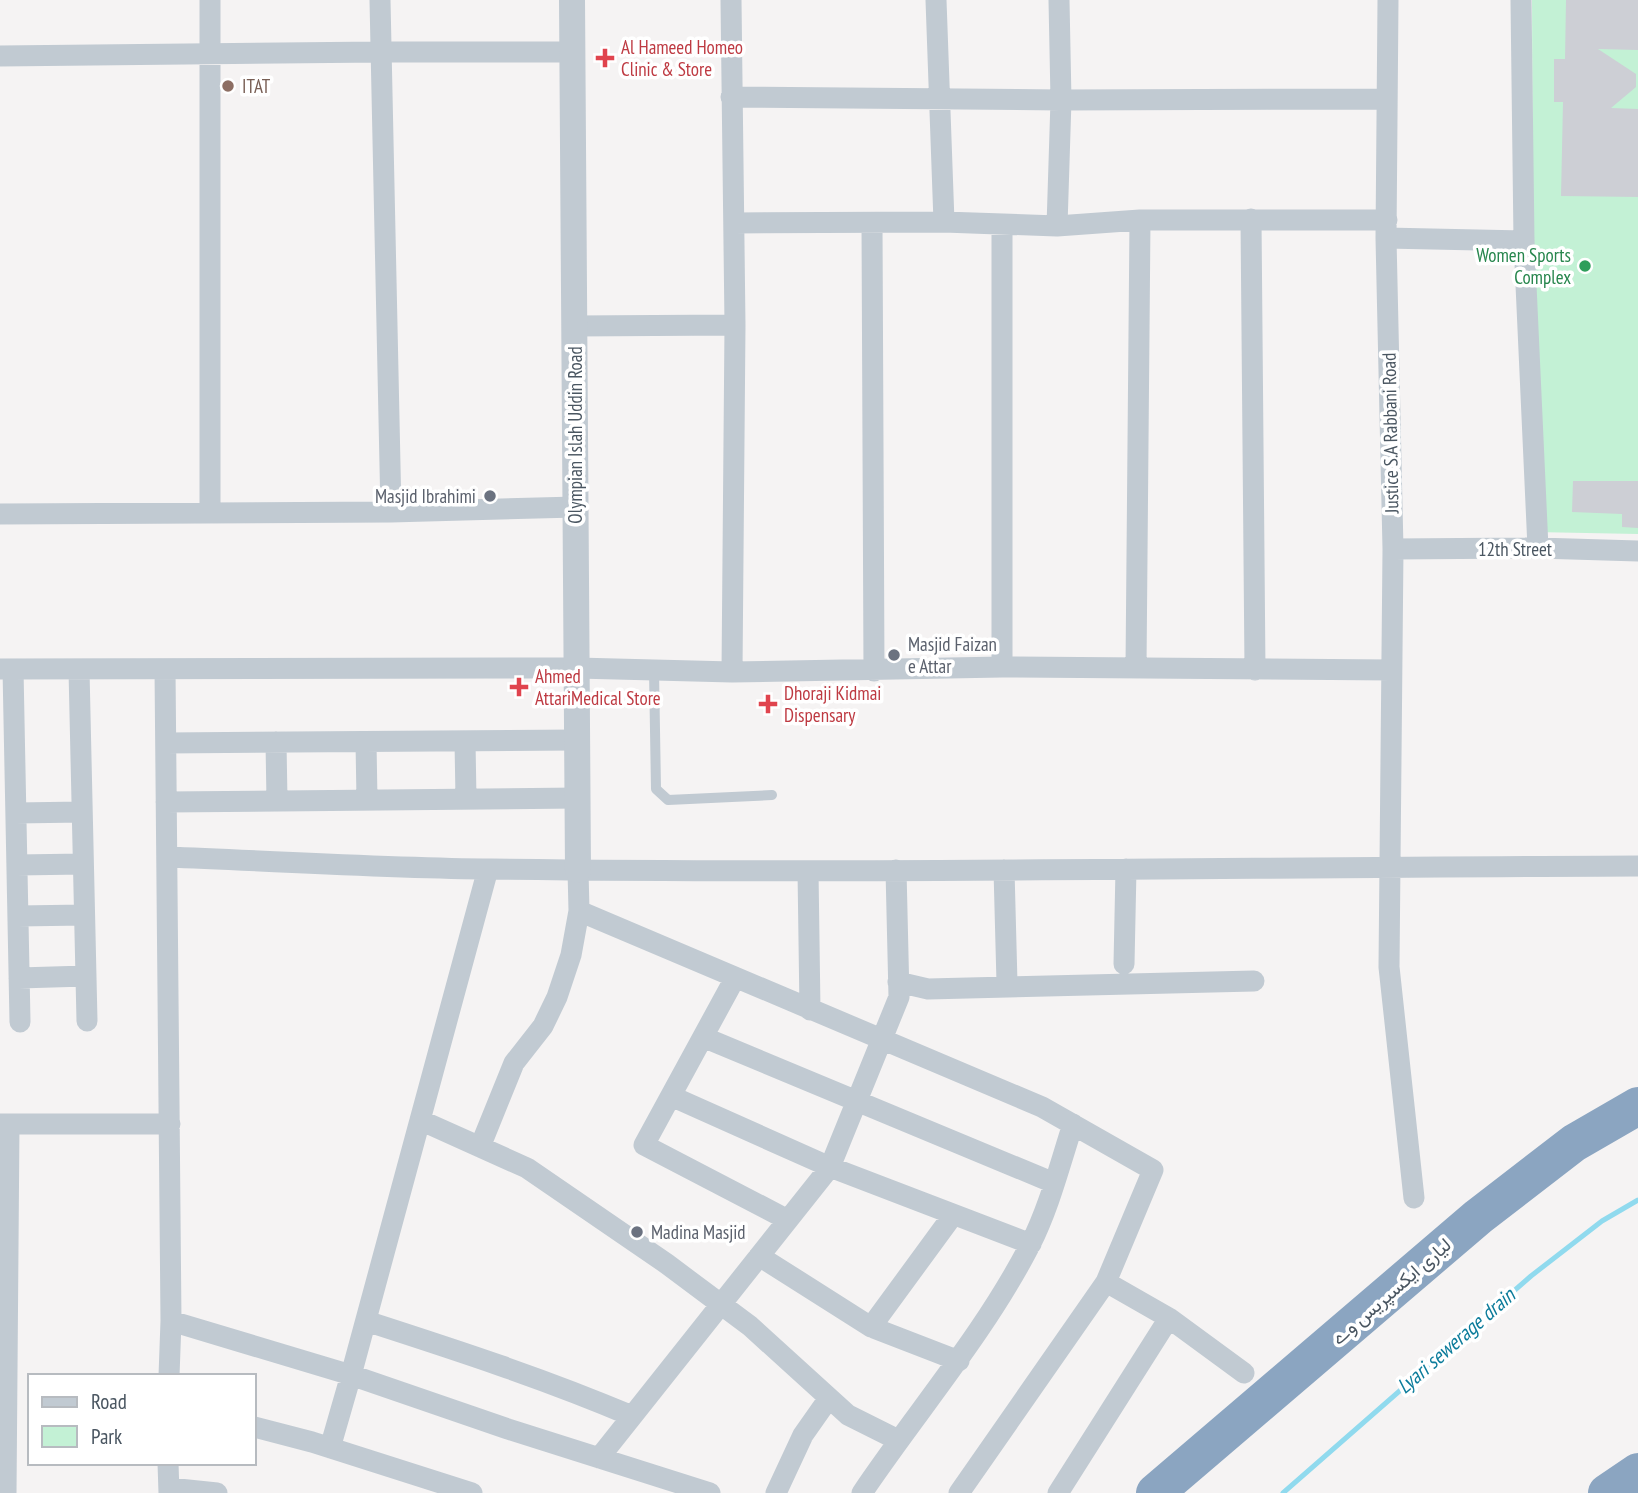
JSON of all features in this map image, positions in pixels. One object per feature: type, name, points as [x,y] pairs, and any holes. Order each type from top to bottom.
[{"type":"highway","name":"لیاری ایکسپریس وے","points":[[1155,1493],[1478,1217],[1574,1143],[1638,1106]]},
{"type":"highway","points":[[1607,1493],[1638,1472]]},
{"type":"street","points":[[210,0],[210,511]]},
{"type":"street","points":[[380,0],[391,512]]},
{"type":"street","name":"Olympian Islah Uddin Road","points":[[572,0],[578,870]]},
{"type":"street","points":[[731,0],[734,223],[732,672]]},
{"type":"street","points":[[936,0],[944,222]]},
{"type":"street","points":[[1057,226],[1061,100],[1059,0]]},
{"type":"street","name":"Justice S.A Rabbani Road","points":[[1388,0],[1386,229],[1393,549],[1389,967],[1414,1198]]},
{"type":"street","points":[[1521,0],[1524,240],[1538,548]]},
{"type":"street","points":[[0,56],[380,51],[572,52]]},
{"type":"street","points":[[731,97],[1387,99]]},
{"type":"street","points":[[734,223],[944,222],[1057,226],[1140,220],[1251,219],[1524,240]]},
{"type":"street","points":[[1251,219],[1255,670]]},
{"type":"street","points":[[1136,668],[1140,220]]},
{"type":"street","points":[[872,223],[874,671]]},
{"type":"street","points":[[1002,224],[1002,667]]},
{"type":"street","points":[[574,326],[734,325]]},
{"type":"street","points":[[0,514],[391,512],[576,507]]},
{"type":"street","name":"12th Street","points":[[1393,549],[1538,548],[1638,551]]},
{"type":"street","points":[[20,1022],[16,813],[6,669],[577,667],[732,672],[1002,667],[1391,670]]},
{"type":"street","points":[[165,669],[170,1124],[169,1374]]},
{"type":"street","points":[[79,670],[87,1021]]},
{"type":"street","points":[[166,743],[577,740]]},
{"type":"street","points":[[465,741],[466,799]]},
{"type":"street","points":[[276,742],[277,801]]},
{"type":"street","points":[[366,742],[367,800]]},
{"type":"street","points":[[166,802],[578,798]]},
{"type":"street","points":[[16,813],[82,812]]},
{"type":"street","points":[[167,857],[578,870],[1638,866]]},
{"type":"street","points":[[17,865],[83,864]]},
{"type":"street","points":[[330,1448],[488,869]]},
{"type":"street","points":[[1125,964],[1126,869]]},
{"type":"street","points":[[480,1147],[514,1063],[543,1026],[557,997],[571,955],[579,911],[578,870]]},
{"type":"street","points":[[599,1458],[830,1167],[898,997],[896,870]]},
{"type":"street","points":[[1004,870],[1007,983]]},
{"type":"street","points":[[808,871],[810,1010]]},
{"type":"street","points":[[579,911],[1042,1107],[1153,1170],[1106,1282],[959,1493]]},
{"type":"street","points":[[18,916],[84,915]]},
{"type":"street","points":[[19,978],[86,976]]},
{"type":"street","points":[[735,978],[644,1145],[788,1220]]},
{"type":"street","points":[[898,982],[928,989],[1254,981]]},
{"type":"street","points":[[703,1037],[1054,1183]]},
{"type":"street","points":[[671,1096],[830,1167],[1031,1244]]},
{"type":"street","points":[[420,1120],[527,1168],[667,1264],[750,1326],[848,1415],[898,1440]]},
{"type":"street","points":[[6,1493],[5,1124],[170,1124]]},
{"type":"street","points":[[862,1493],[898,1440],[959,1362],[1031,1244],[1073,1124]]},
{"type":"street","points":[[871,1327],[953,1215]]},
{"type":"street","points":[[759,1256],[871,1327],[959,1362]]},
{"type":"street","points":[[1106,1282],[1169,1318],[1244,1373]]},
{"type":"street","points":[[1058,1493],[1169,1318]]},
{"type":"street","points":[[171,1321],[351,1375],[710,1493]]},
{"type":"street","points":[[366,1321],[502,1365],[632,1416]]},
{"type":"street","points":[[776,1493],[803,1435],[829,1398]]},
{"type":"street","points":[[256,1428],[472,1493]]},
{"type":"street","points":[[169,1465],[169,1490],[217,1493]]},
{"type":"lane","points":[[654,671],[656,789],[661,795],[668,800],[772,795]]},
{"type":"green space","name":"Women Sports Complex","points":[[1532,0],[1638,0],[1638,534],[1534,532]]},
{"type":"building","points":[[1566,0],[1638,0],[1638,50],[1598,49],[1636,74],[1636,87],[1611,108],[1638,109],[1638,197],[1561,196],[1563,102],[1554,102],[1554,59],[1565,59]]},
{"type":"building","points":[[1573,481],[1638,481],[1638,528],[1622,527],[1622,514],[1572,512]]},
{"type":"waterway","name":"Lyari sewerage drain","points":[[1283,1493],[1531,1276],[1602,1221],[1638,1200]]},
{"type":"place","name":"Al Hameed Homeo Clinic & Store","points":[[605,58]]},
{"type":"place","name":"ITAT","points":[[228,86]]},
{"type":"place","name":"Women Sports Complex","points":[[1585,266]]},
{"type":"place","name":"Masjid Ibrahimi","points":[[490,496]]},
{"type":"place","name":"Masjid Faizan e Attar","points":[[894,655]]},
{"type":"place","name":"Ahmed AttariMedical Store","points":[[519,687]]},
{"type":"place","name":"Dhoraji Kidmai Dispensary","points":[[768,704]]},
{"type":"place","name":"Madina Masjid","points":[[637,1232]]}]
